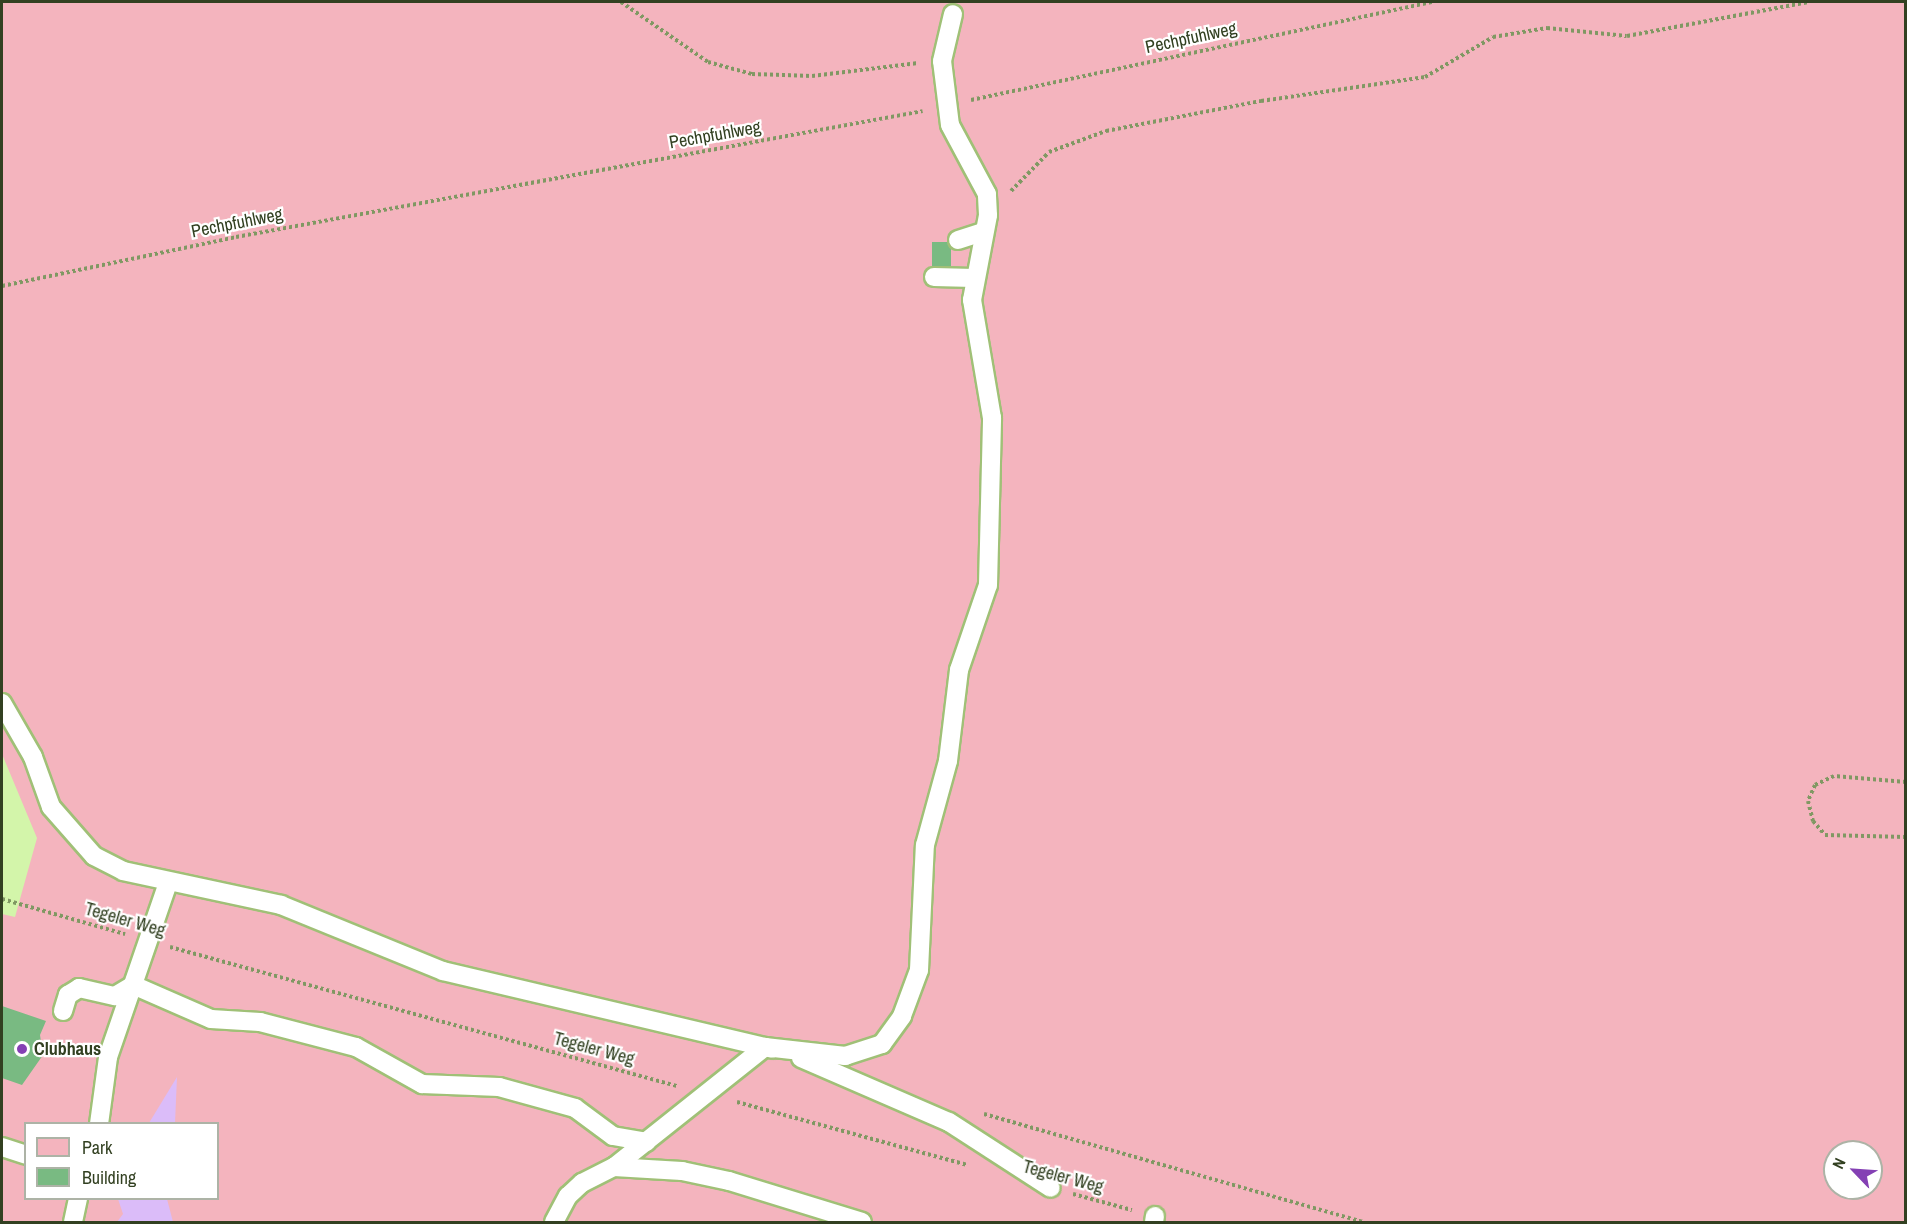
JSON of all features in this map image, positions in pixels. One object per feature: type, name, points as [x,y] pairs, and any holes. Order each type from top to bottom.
[{"type":"lane","points":[[554,1222],[568,1196],[582,1183],[614,1167],[765,1047],[845,1056],[882,1044],[902,1017],[920,970],[925,845],[948,761],[959,670],[988,585],[992,418],[974,325],[974,278],[986,224],[987,194],[951,125],[947,105],[942,61],[953,14]]},
{"type":"lane","points":[[958,240],[986,224]]},
{"type":"lane","points":[[934,277],[974,278]]},
{"type":"lane","points":[[2,703],[33,757],[51,807],[94,856],[123,871],[168,883],[233,892],[281,905],[443,971],[765,1047],[820,1064],[949,1122],[1051,1188]]},
{"type":"lane","points":[[99,1122],[108,1057],[168,883]]},
{"type":"lane","points":[[63,1011],[68,995],[79,988],[115,996],[133,985]]},
{"type":"lane","points":[[133,985],[211,1019],[260,1022],[356,1047],[422,1084],[499,1087],[575,1108],[614,1136],[646,1142]]},
{"type":"lane","points":[[2,1147],[24,1154]]},
{"type":"lane","points":[[614,1167],[682,1171],[729,1181],[862,1222]]},
{"type":"lane","points":[[73,1222],[78,1200]]},
{"type":"path","points":[[621,2],[708,62],[752,74],[812,76],[942,61]]},
{"type":"path","name":"Pechpfuhlweg","points":[[2,286],[236,237],[947,105],[1432,2]]},
{"type":"path","points":[[986,224],[1049,152],[1107,131],[1261,101],[1425,77],[1493,37],[1547,28],[1627,36],[1809,2]]},
{"type":"path","points":[[1905,782],[1834,776],[1815,785],[1808,801],[1813,821],[1825,835],[1905,837]]},
{"type":"path","name":"Tegeler Weg","points":[[2,899],[147,941],[970,1166]]},
{"type":"path","points":[[978,1112],[1363,1222]]},
{"type":"path","name":"Tegeler Weg","points":[[1051,1188],[1155,1219]]},
{"type":"green space","points":[[2,2],[1905,2],[1905,1222],[2,1222],[2,914],[15,917],[37,838],[2,754]]},
{"type":"shaded area","points":[[177,1077],[175,1122],[150,1122]]},
{"type":"shaded area","points":[[118,1200],[167,1200],[173,1222],[117,1222],[123,1214]]},
{"type":"building","points":[[932,242],[951,242],[951,271],[932,271]]},
{"type":"building","name":"Clubhaus","points":[[2,1006],[46,1021],[40,1035],[43,1055],[22,1085],[2,1078]]},
{"type":"place","name":"Clubhaus","points":[[22,1049]]}]
